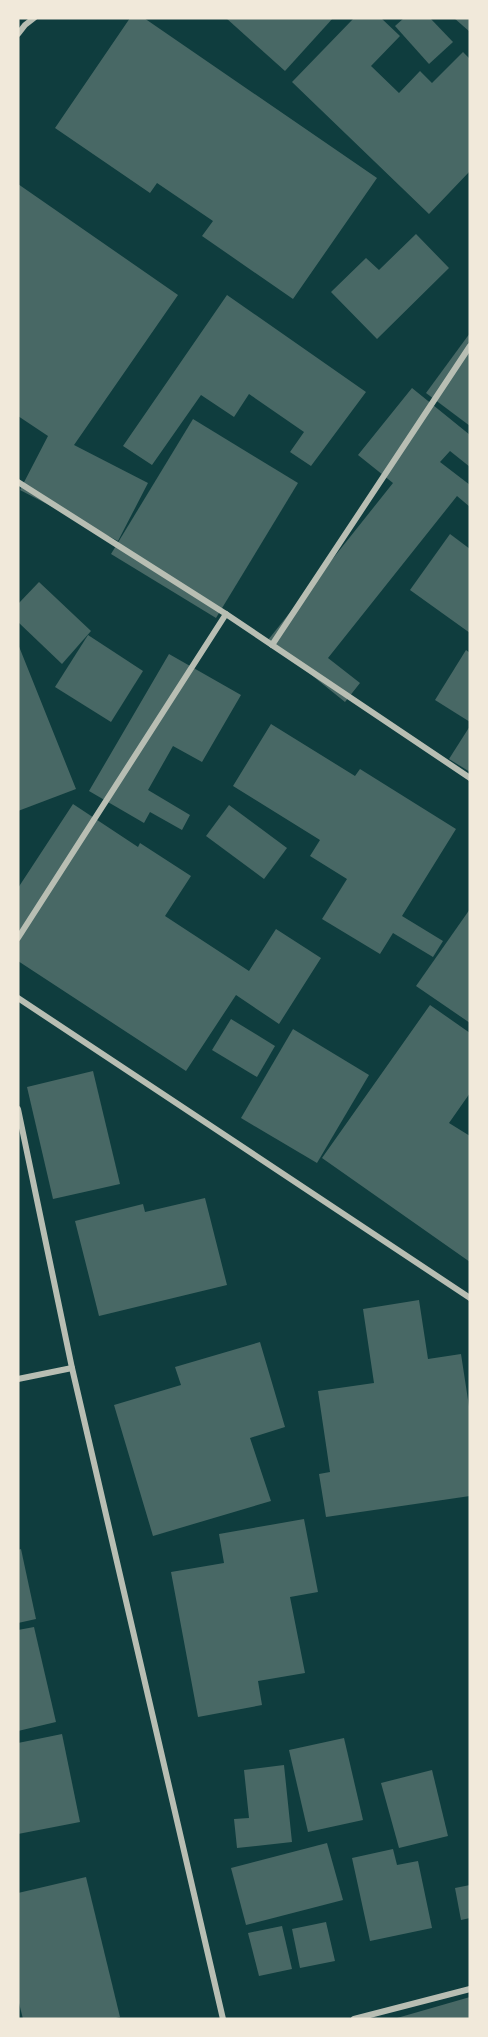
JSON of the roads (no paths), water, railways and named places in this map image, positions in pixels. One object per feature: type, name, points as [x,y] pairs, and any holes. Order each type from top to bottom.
[{"type":"street","points":[[18,34],[32,18]]},
{"type":"street","points":[[272,645],[470,346]]},
{"type":"street","points":[[18,482],[226,614],[470,778]]},
{"type":"street","points":[[18,938],[226,614]]},
{"type":"street","points":[[18,998],[470,1298]]},
{"type":"street","points":[[18,1109],[72,1368],[223,2019]]},
{"type":"street","points":[[18,1379],[72,1368]]},
{"type":"street","points":[[354,2019],[470,1989]]}]
